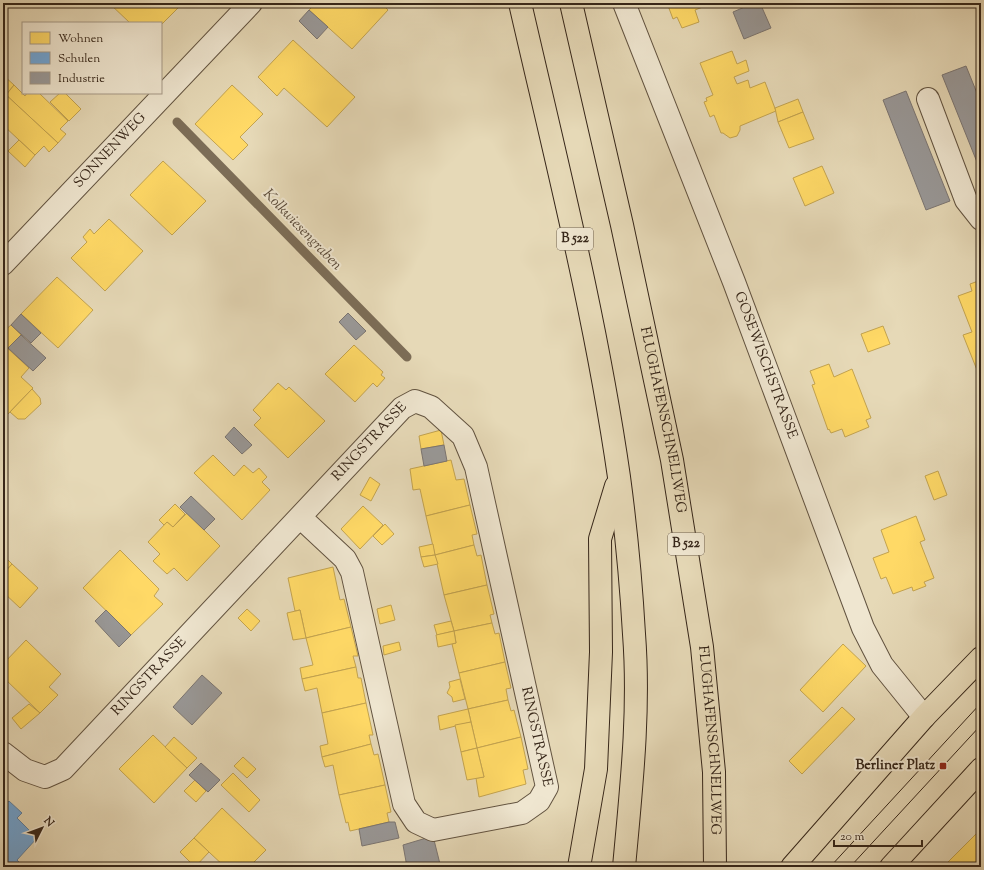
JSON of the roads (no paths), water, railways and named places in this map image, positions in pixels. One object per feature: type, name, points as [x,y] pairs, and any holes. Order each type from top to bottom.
[{"type":"main road","name":"B 522","points":[[520,3],[573,232],[597,352],[619,478],[634,636],[635,744],[624,867]]},
{"type":"main road","name":"FLUGHAFENSCHNELLWEG","points":[[571,3],[622,225],[673,468],[702,648],[714,772],[715,867]]},
{"type":"main road","points":[[579,867],[596,769],[601,652],[600,539],[619,478]]},
{"type":"main road","points":[[792,867],[924,717],[981,658]]},
{"type":"main road","points":[[891,867],[981,769]]},
{"type":"street","name":"SONNENWEG","points":[[3,264],[251,3]]},
{"type":"street","name":"GOSEWISCHSTRASSE","points":[[624,3],[734,282],[863,628],[882,665],[924,717]]},
{"type":"street","points":[[928,99],[966,200],[981,219]]},
{"type":"street","name":"RINGSTRASSE","points":[[3,753],[25,770],[45,777],[63,768],[402,408],[415,401],[431,407],[463,436],[476,467],[547,787],[539,801],[522,813],[433,830],[416,822],[404,804],[352,572],[345,559],[300,517]]},
{"type":"waterway","name":"Kolkwiesengraben","points":[[177,122],[407,357]]},
{"type":"tram line","points":[[830,867],[981,703]]},
{"type":"tram line","points":[[850,867],[981,725]]},
{"type":"place","name":"Berliner Platz","points":[[943,766]]}]
